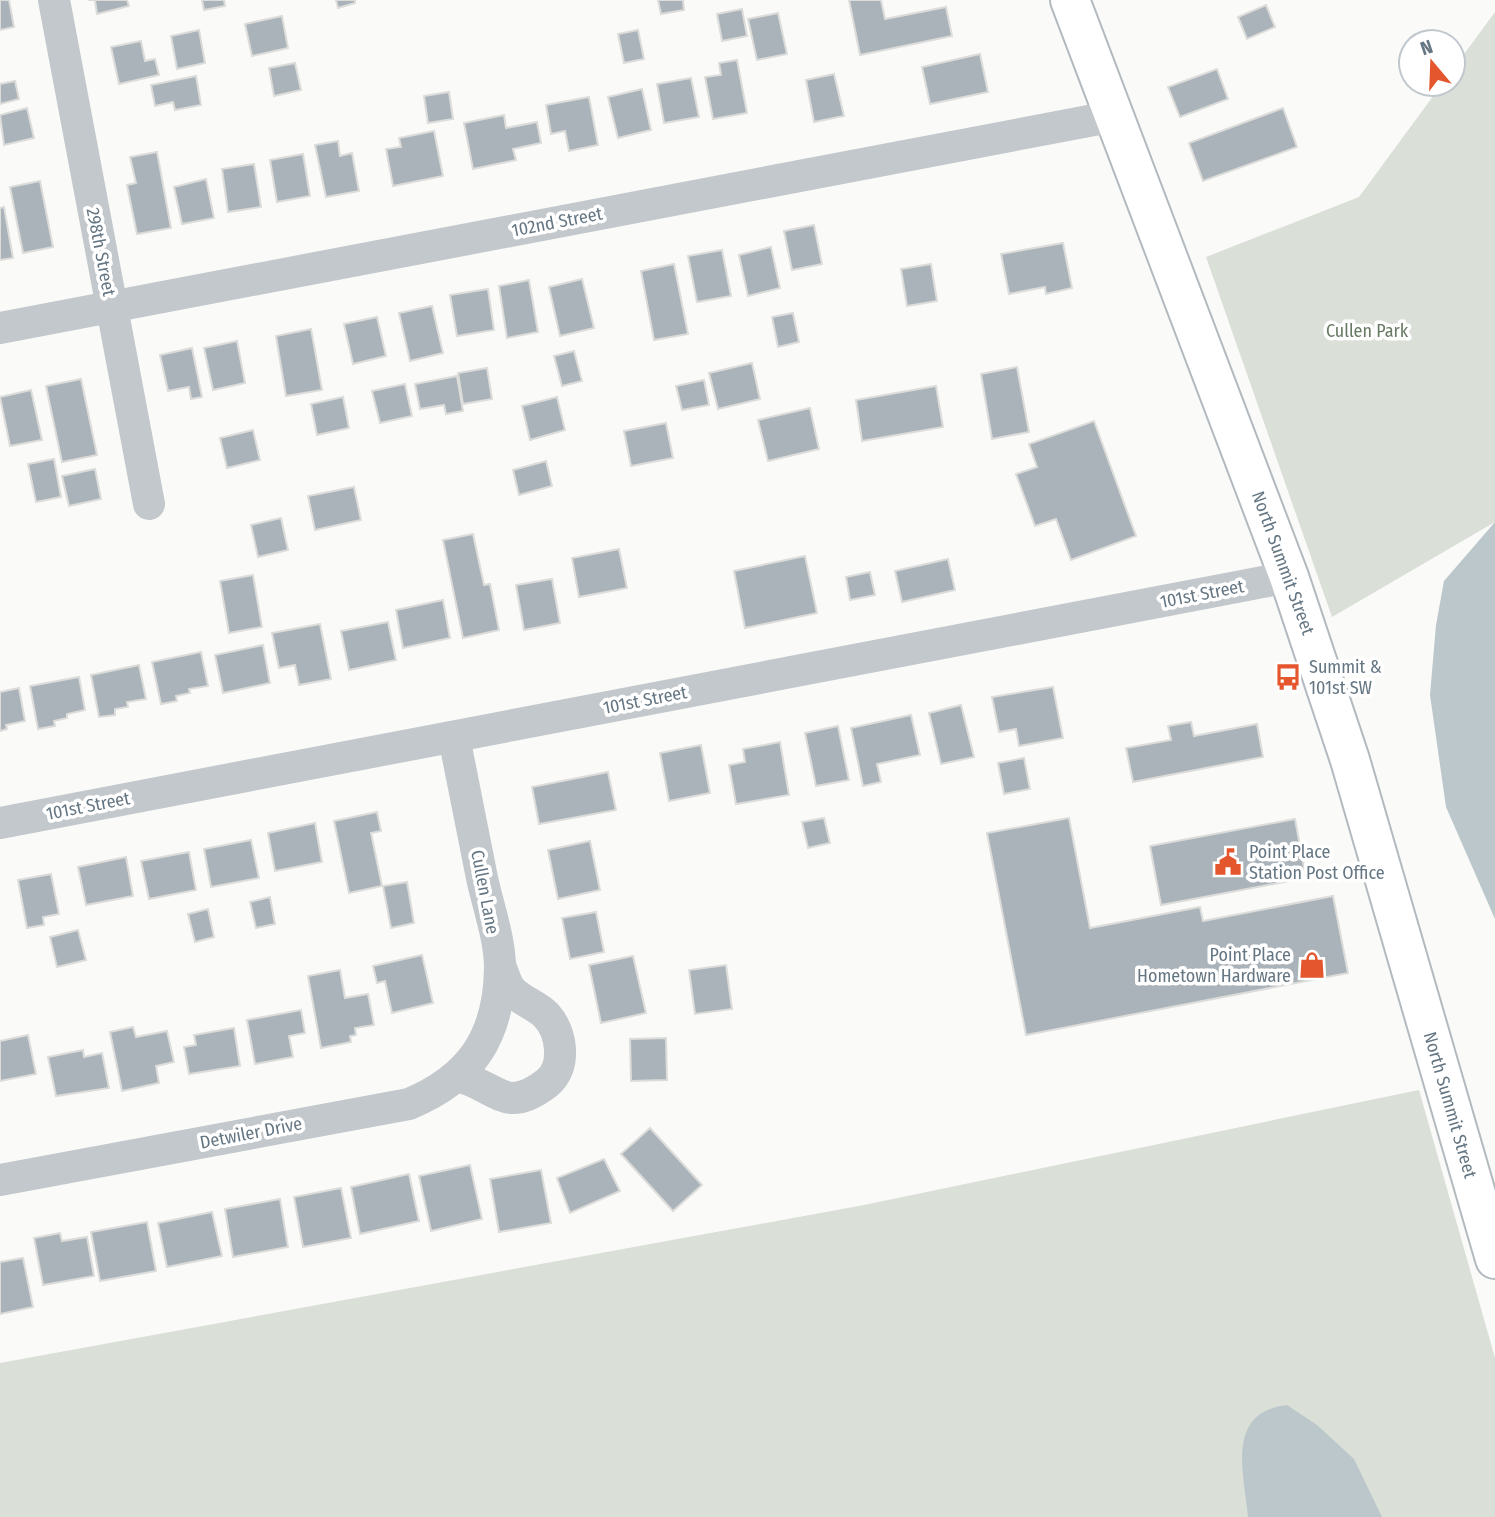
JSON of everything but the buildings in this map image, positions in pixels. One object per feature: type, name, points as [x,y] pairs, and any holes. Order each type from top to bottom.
[{"type":"main road","name":"North Summit Street","points":[[1070,0],[1289,577],[1350,760],[1495,1259]]},
{"type":"street","name":"298th Street","points":[[54,0],[149,504]]},
{"type":"street","name":"102nd Street","points":[[0,328],[1115,116]]},
{"type":"street","name":"101st Street","points":[[0,823],[1289,577]]},
{"type":"street","name":"Cullen Lane","points":[[454,737],[500,965],[496,1009],[481,1047]]},
{"type":"street","points":[[459,1077],[475,1080],[492,1091],[513,1098],[537,1092],[553,1078],[559,1063],[560,1045],[554,1027],[545,1014],[510,989],[500,965]]},
{"type":"street","name":"Detwiler Drive","points":[[0,1180],[409,1104],[434,1093],[459,1077],[481,1047]]},
{"type":"green space","name":"Cullen Park","points":[[1495,12],[1495,522],[1332,617],[1206,257],[1359,197],[1432,98],[1467,98],[1467,50]]},
{"type":"green space","points":[[1419,1090],[1495,1358],[1495,1517],[0,1517],[0,1363],[864,1205]]},
{"type":"shaded area","points":[[1495,522],[1495,919],[1446,807],[1430,695],[1436,625],[1444,581]]},
{"type":"shaded area","points":[[1287,1405],[1317,1425],[1354,1459],[1382,1517],[1248,1517],[1242,1464],[1246,1432],[1254,1419],[1267,1410]]},
{"type":"place","name":"Summit & 101st SW","points":[[1288,677]]},
{"type":"place","name":"Point Place Station Post Office","points":[[1228,862]]},
{"type":"place","name":"Point Place Hometown Hardware","points":[[1312,965]]}]
